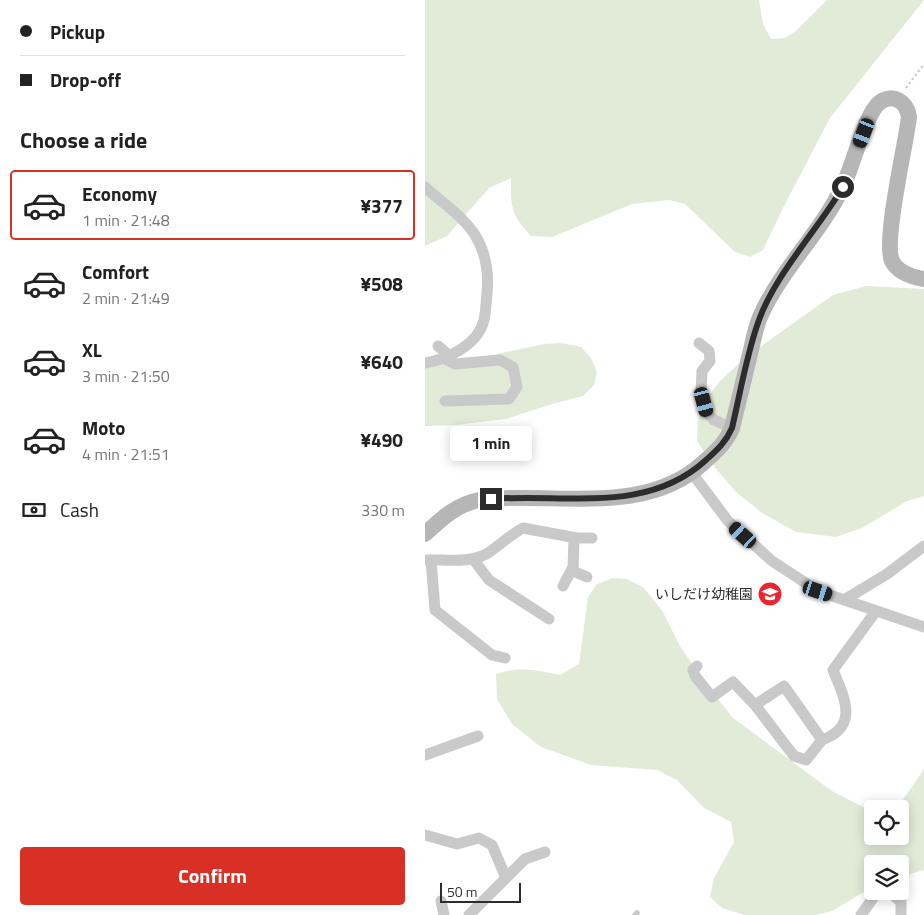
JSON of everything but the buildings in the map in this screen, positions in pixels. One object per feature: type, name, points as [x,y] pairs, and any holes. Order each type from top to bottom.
[{"type":"street","points":[[425,534],[451,512],[480,500],[620,498],[651,492],[692,473],[727,440],[732,428],[759,319],[780,278],[827,213],[843,187],[877,104],[890,98],[898,99],[905,105],[909,117],[889,237],[891,260],[898,269],[911,277],[924,279]]},
{"type":"street","points":[[425,188],[475,235],[484,254],[489,273],[483,322],[473,339],[446,357],[425,363]]},
{"type":"street","points":[[699,343],[709,351],[710,361],[702,371],[701,392],[707,412],[715,420],[732,428]]},
{"type":"street","points":[[438,346],[446,357],[455,364],[500,360],[513,367],[517,387],[509,399],[445,401]]},
{"type":"street","points":[[692,473],[728,521],[772,561],[818,591],[924,626]]},
{"type":"street","points":[[505,658],[492,655],[435,610],[428,560],[473,559],[486,554],[500,545],[510,535],[523,528],[574,538],[592,538]]},
{"type":"street","points":[[574,538],[573,571],[587,577]]},
{"type":"street","points":[[844,600],[887,574],[924,546]]},
{"type":"street","points":[[473,559],[489,580],[549,619]]},
{"type":"street","points":[[563,586],[573,566]]},
{"type":"street","points":[[697,666],[693,670],[695,676],[712,697],[733,682],[755,705],[794,756],[806,760],[822,740],[830,737],[843,726],[847,717],[846,702],[833,670],[877,611]]},
{"type":"street","points":[[755,705],[783,686],[822,740]]},
{"type":"street","points":[[425,756],[478,736]]},
{"type":"street","points":[[425,835],[457,844],[479,838],[492,845],[506,878]]},
{"type":"street","points":[[469,915],[525,859],[545,852]]},
{"type":"street","points":[[861,915],[872,900]]},
{"type":"street","points":[[899,900],[901,902],[901,915]]},
{"type":"street","points":[[441,901],[444,915]]},
{"type":"path","points":[[898,99],[924,64]]},
{"type":"green space","points":[[425,0],[759,0],[763,24],[771,39],[785,38],[797,30],[827,0],[924,0],[830,118],[763,250],[750,257],[735,252],[685,204],[669,200],[632,204],[552,237],[531,236],[515,215],[511,196],[511,178],[489,188],[447,236],[425,246]]},
{"type":"green space","points":[[866,286],[924,289],[924,496],[907,501],[862,528],[836,537],[796,532],[762,513],[735,491],[712,464],[697,441],[698,419],[708,397],[720,381],[746,357],[833,295]]},
{"type":"green space","points":[[561,343],[581,347],[591,358],[597,372],[594,385],[583,396],[506,419],[456,425],[425,426],[425,361],[469,360],[544,344]]},
{"type":"green space","points":[[613,578],[627,579],[644,588],[663,612],[680,646],[703,680],[733,718],[832,791],[864,807],[864,845],[909,845],[909,800],[903,800],[924,769],[924,870],[909,874],[909,855],[864,855],[864,892],[832,911],[816,915],[744,915],[722,908],[710,897],[714,878],[734,842],[731,822],[704,808],[677,780],[657,770],[591,765],[541,747],[512,724],[497,699],[496,674],[520,669],[560,675],[579,664],[588,597],[597,584]]},
{"type":"place","name":"いしだけ幼稚園","points":[[770,594]]},
{"type":"route","points":[[491,499],[620,498],[651,492],[692,473],[727,440],[732,428],[759,319],[780,278],[827,213],[843,187]]}]
